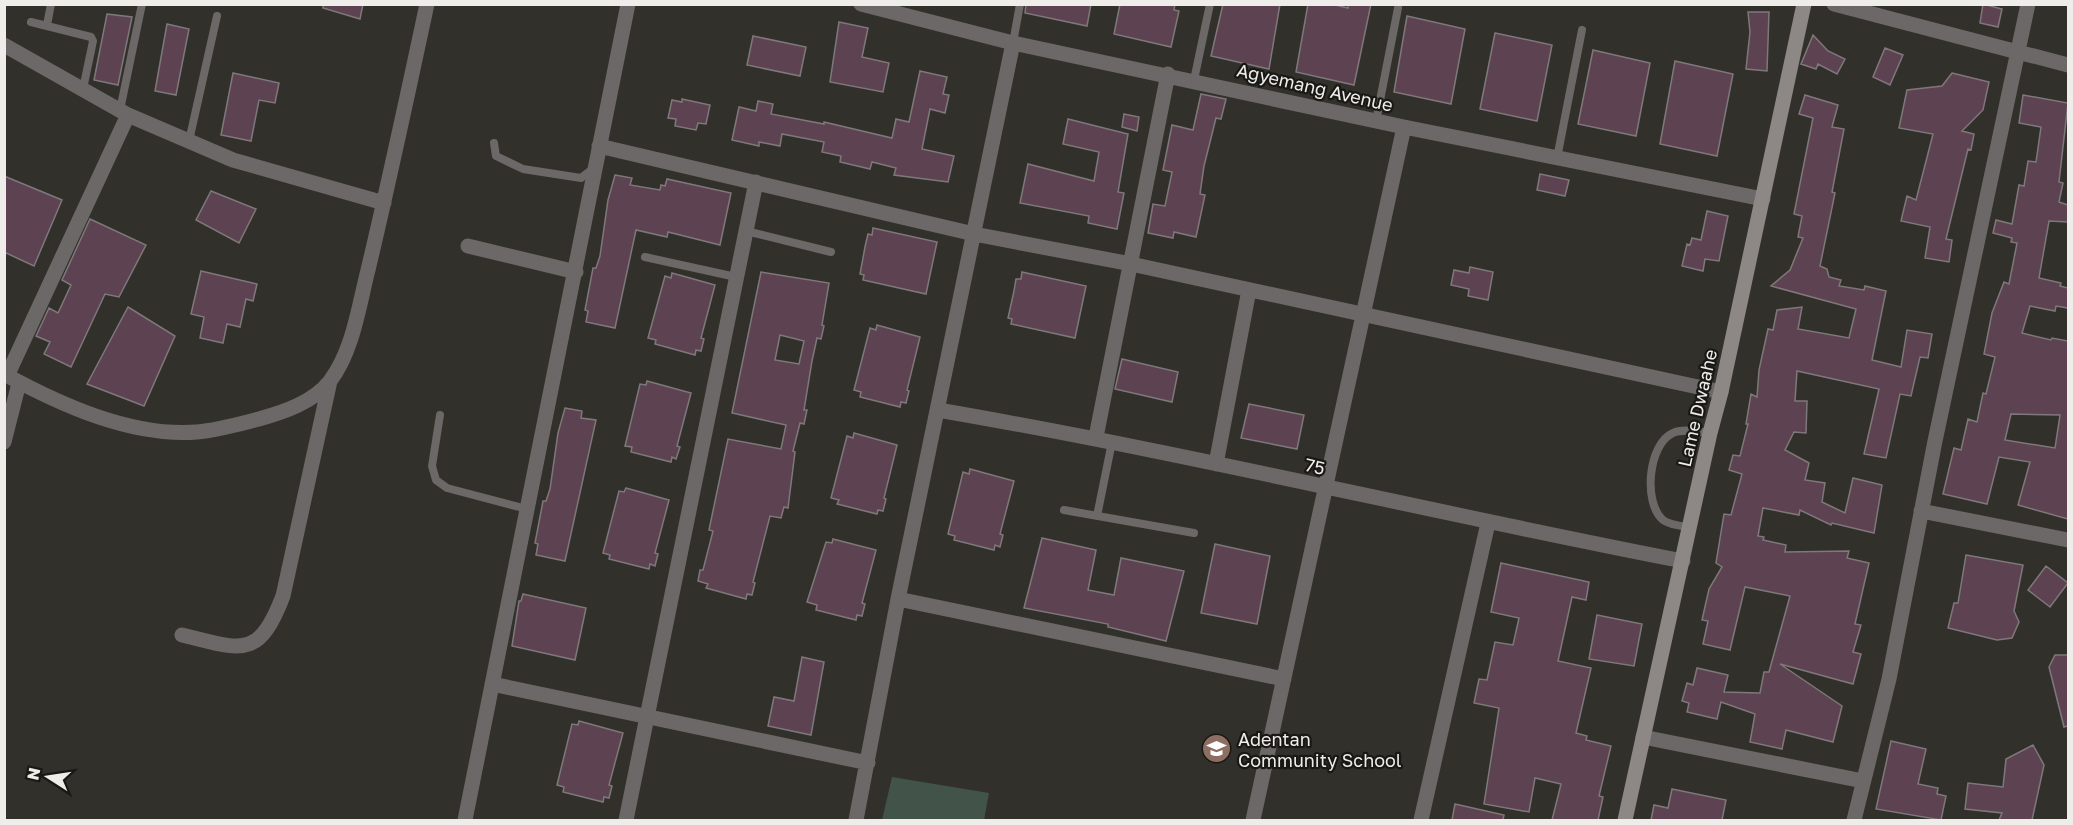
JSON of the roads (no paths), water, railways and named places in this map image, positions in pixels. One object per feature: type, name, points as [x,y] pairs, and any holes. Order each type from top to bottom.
[{"type":"street","points":[[182,635],[237,646],[257,641],[272,624],[283,596],[330,381],[346,351],[384,203],[427,4]]},
{"type":"street","points":[[465,820],[628,4]]},
{"type":"street","name":"Agyemang Avenue","points":[[861,4],[1013,43],[1168,74],[1404,127],[1763,199]]},
{"type":"street","name":"Lame Dwaahe","points":[[1624,820],[1721,392],[1804,4]]},
{"type":"street","points":[[1834,4],[2068,65]]},
{"type":"street","points":[[1855,820],[1889,679],[2028,4]]},
{"type":"street","points":[[856,820],[898,599],[1013,43]]},
{"type":"street","points":[[4,45],[124,112],[233,160],[384,203]]},
{"type":"street","points":[[1096,437],[1168,74]]},
{"type":"street","points":[[4,442],[10,377],[124,112]]},
{"type":"street","points":[[1253,820],[1404,127]]},
{"type":"street","points":[[599,146],[974,234],[1131,264],[1721,392]]},
{"type":"street","points":[[626,820],[756,182]]},
{"type":"street","points":[[468,246],[576,272]]},
{"type":"street","points":[[1216,464],[1250,290]]},
{"type":"street","points":[[10,377],[102,419],[131,427],[197,432],[273,415],[303,404],[330,381]]},
{"type":"street","name":"75","points":[[938,411],[1096,437],[1326,489],[1683,561]]},
{"type":"street","points":[[1922,511],[2068,540]]},
{"type":"street","points":[[1422,820],[1488,523]]},
{"type":"street","points":[[898,599],[1284,679]]},
{"type":"street","points":[[492,684],[868,762]]},
{"type":"street","points":[[1643,737],[1863,781]]},
{"type":"lane","points":[[47,25],[51,4]]},
{"type":"lane","points":[[124,112],[142,4]]},
{"type":"lane","points":[[1013,43],[1020,4]]},
{"type":"lane","points":[[1194,80],[1210,4]]},
{"type":"lane","points":[[1376,121],[1398,8]]},
{"type":"lane","points":[[189,141],[217,16]]},
{"type":"lane","points":[[30,22],[91,37],[93,41],[83,89]]},
{"type":"lane","points":[[1557,158],[1582,30]]},
{"type":"lane","points":[[494,143],[496,156],[523,169],[581,178],[595,167]]},
{"type":"lane","points":[[746,231],[831,252]]},
{"type":"lane","points":[[645,257],[736,277]]},
{"type":"lane","points":[[440,415],[432,466],[436,480],[447,488],[527,509]]},
{"type":"lane","points":[[1690,527],[1664,522],[1653,507],[1650,477],[1664,440],[1674,432],[1710,433]]},
{"type":"lane","points":[[1097,516],[1112,442]]},
{"type":"lane","points":[[1064,510],[1194,533]]},
{"type":"place","name":"Adentan Community School","points":[[1217,749]]}]
